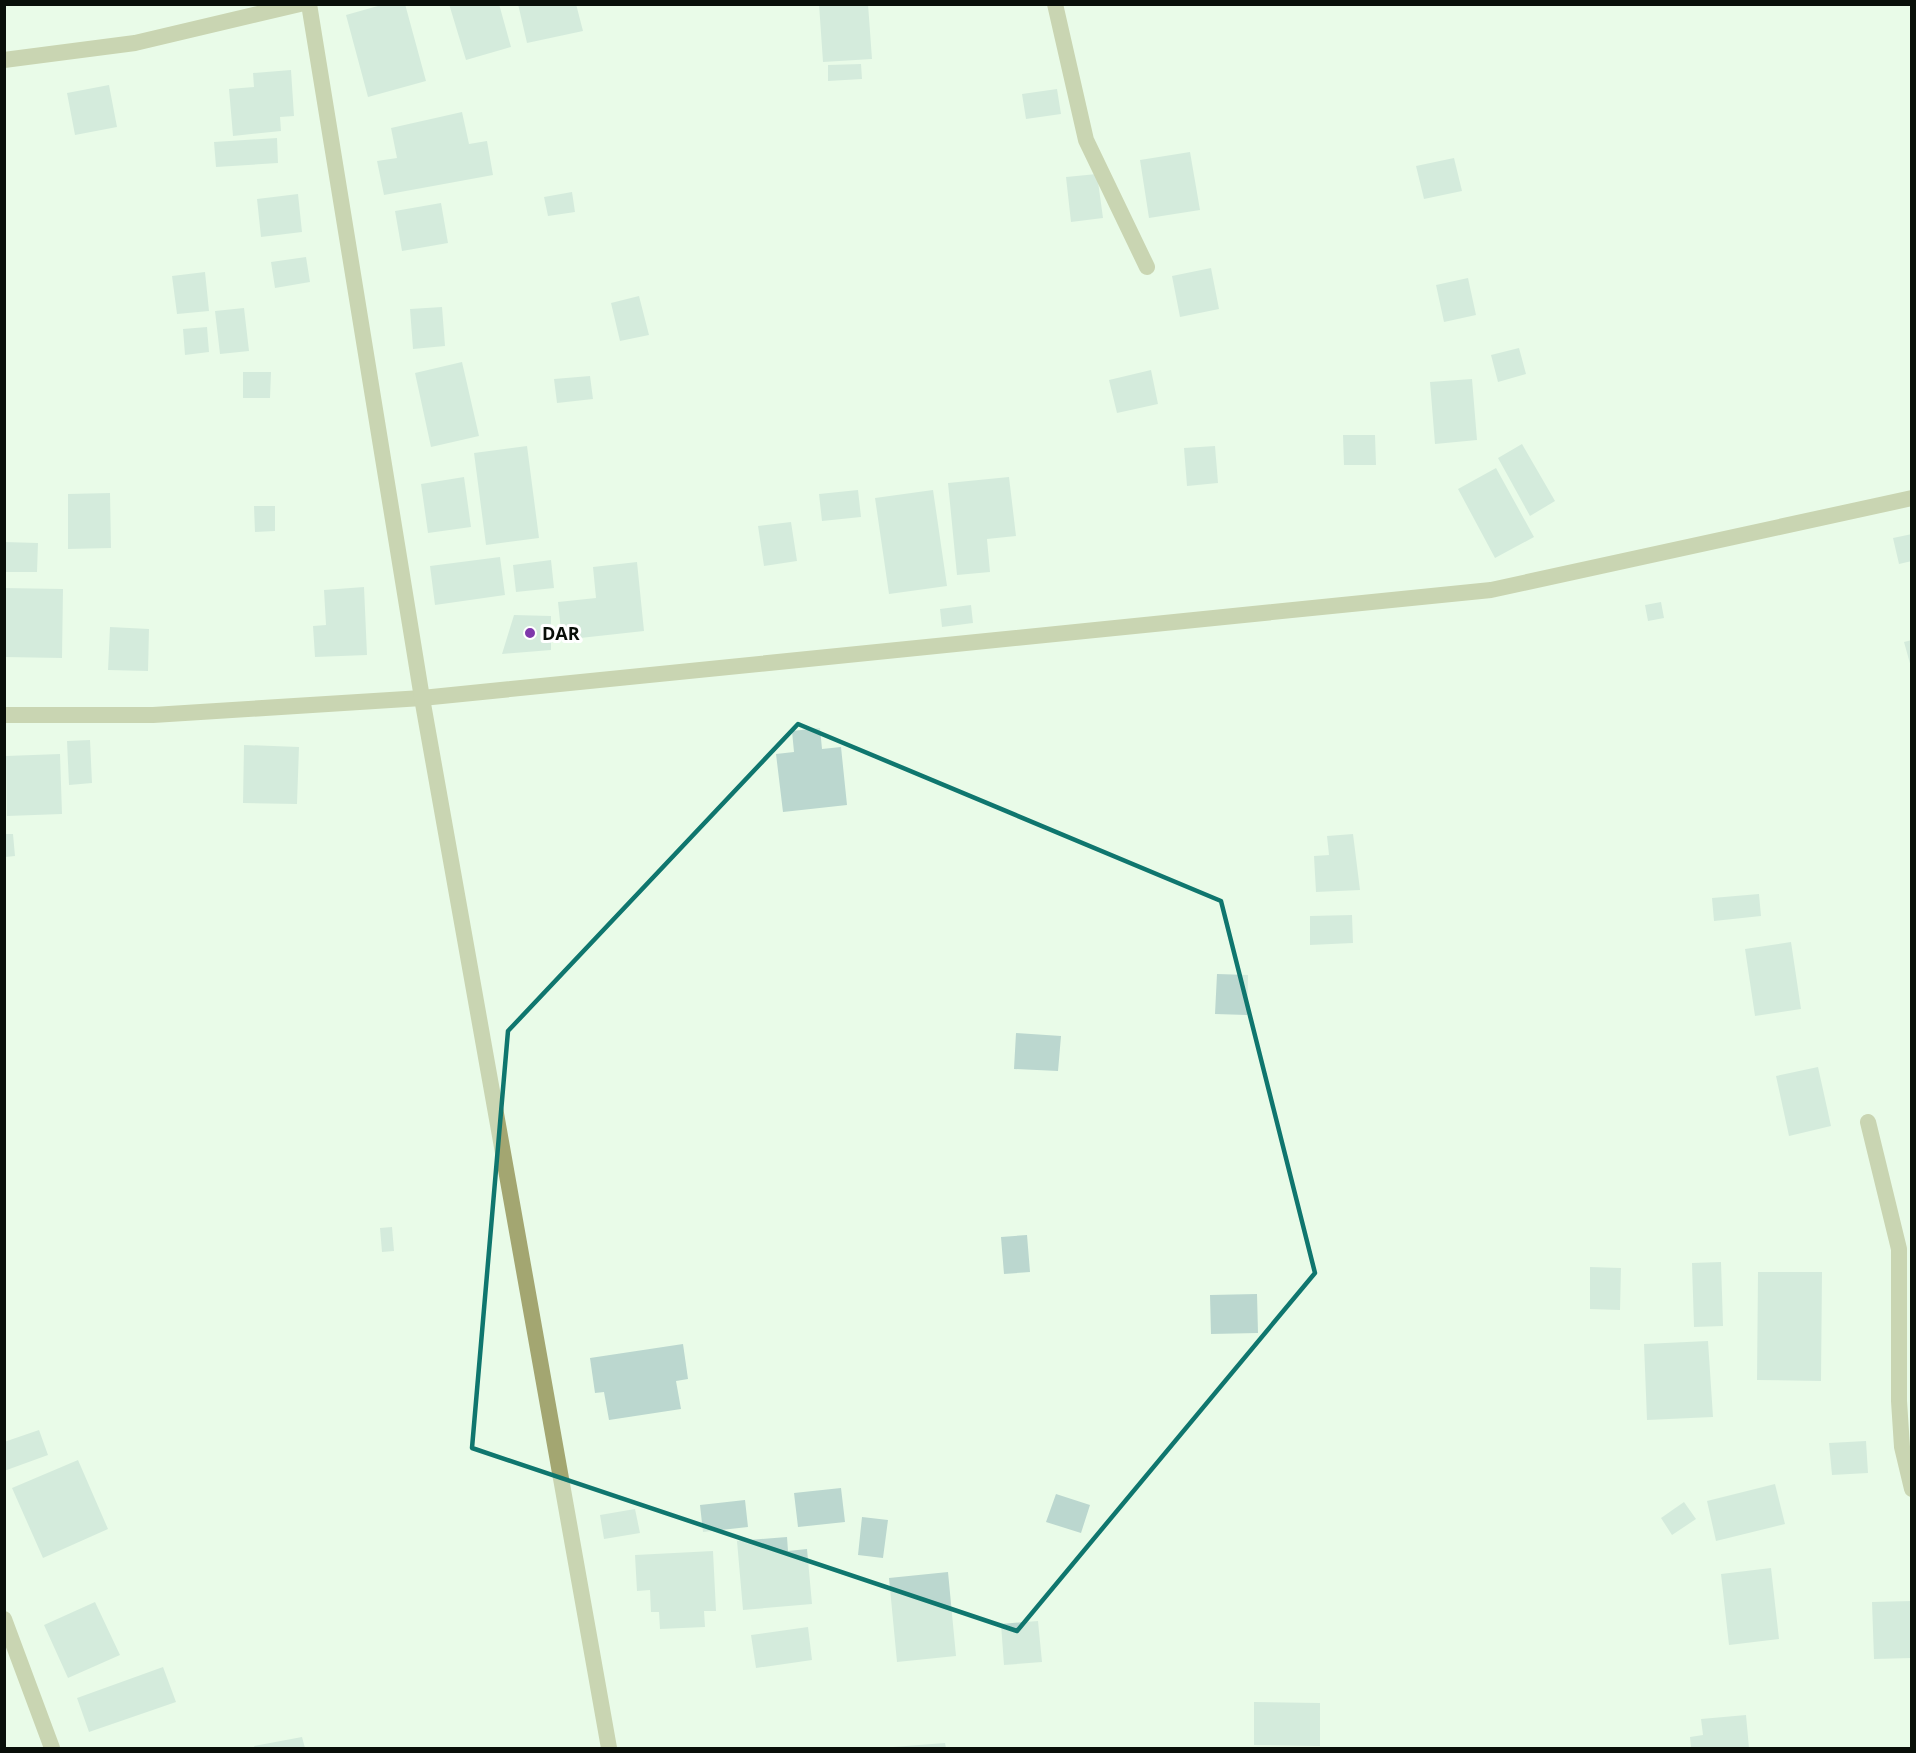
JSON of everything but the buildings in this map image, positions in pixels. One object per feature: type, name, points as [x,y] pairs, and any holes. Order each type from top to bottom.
[{"type":"street","points":[[4,60],[135,44],[300,4]]},
{"type":"street","points":[[309,4],[422,698],[609,1749]]},
{"type":"street","points":[[1055,4],[1086,140],[1147,267]]},
{"type":"street","points":[[4,715],[153,715],[422,698],[1491,590],[1911,498]]},
{"type":"street","points":[[1868,1122],[1899,1249],[1899,1401],[1902,1447],[1911,1489]]},
{"type":"street","points":[[4,1619],[52,1749]]},
{"type":"highlighted area","points":[[798,724],[1221,901],[1315,1273],[1017,1631],[472,1448],[508,1031]]},
{"type":"place","name":"DAR","points":[[530,633]]}]
